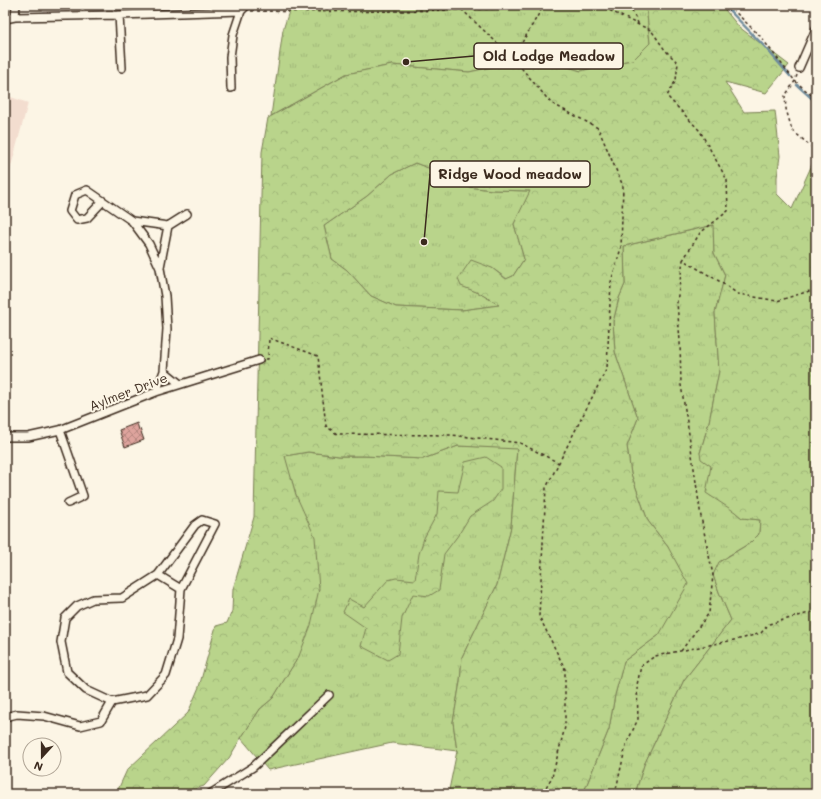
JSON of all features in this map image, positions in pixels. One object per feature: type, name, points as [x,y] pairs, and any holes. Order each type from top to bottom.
[{"type":"street","points":[[15,17],[16,5]]},
{"type":"street","points":[[230,88],[230,57],[233,35],[241,11],[247,5]]},
{"type":"street","points":[[5,19],[15,17],[119,16],[241,11]]},
{"type":"street","points":[[119,16],[122,68]]},
{"type":"street","points":[[799,68],[816,29]]},
{"type":"street","points":[[103,201],[87,218],[77,220],[70,211],[75,195],[87,190],[103,201],[132,221],[149,244],[160,268],[166,296],[167,330],[164,371],[156,392]]},
{"type":"street","points":[[132,221],[168,226],[187,214]]},
{"type":"street","points":[[160,268],[168,226]]},
{"type":"street","name":"Aylmer Drive","points":[[5,437],[28,437],[60,430],[156,392],[259,360]]},
{"type":"street","points":[[164,371],[180,384]]},
{"type":"street","points":[[60,430],[83,496],[68,503]]},
{"type":"street","points":[[202,520],[215,524],[181,589],[177,639],[166,675],[147,695],[112,702],[86,690],[67,672],[61,642],[65,618],[78,606],[93,600],[122,598],[158,575],[194,526],[202,520]]},
{"type":"street","points":[[158,575],[181,589]]},
{"type":"street","points":[[210,794],[253,767],[329,695]]},
{"type":"street","points":[[5,717],[17,714],[44,716],[80,726],[101,721],[112,702]]},
{"type":"path","points":[[457,5],[513,58],[551,103],[598,128],[622,186],[621,248],[611,282],[607,368],[546,488],[539,616],[565,669],[565,727],[552,777],[542,794]]},
{"type":"path","points":[[241,11],[287,12],[533,8],[543,6],[585,5]]},
{"type":"path","points":[[598,5],[651,30],[665,50],[678,64],[676,80],[667,96],[700,131],[727,180],[728,211],[700,233],[683,260],[677,302],[682,385],[700,517],[713,575],[708,613],[681,650]]},
{"type":"path","points":[[629,5],[639,25]]},
{"type":"path","points":[[728,5],[760,36],[795,81],[816,99]]},
{"type":"path","points":[[513,58],[543,6]]},
{"type":"path","points":[[799,68],[795,81],[785,96],[786,109],[792,130],[816,151]]},
{"type":"path","points":[[683,260],[738,294],[777,301],[816,289]]},
{"type":"path","points":[[268,359],[269,338],[318,356],[326,426],[337,434],[452,435],[520,442],[559,463]]},
{"type":"path","points":[[615,794],[626,745],[638,719],[637,685],[640,666],[655,656],[744,638],[761,632],[768,624],[816,611]]},
{"type":"shaded area","points":[[5,95],[28,103],[5,189]]},
{"type":"green space","points":[[291,5],[646,5],[650,43],[633,60],[608,64],[581,71],[544,60],[513,66],[502,65],[469,72],[392,65],[346,74],[271,116],[283,30]]},
{"type":"green space","points":[[646,5],[721,5],[739,27],[789,65],[766,93],[725,82],[744,112],[775,111],[780,156],[777,177],[777,194],[792,209],[816,158],[816,794],[782,794],[779,791],[777,794],[635,794],[644,765],[684,680],[731,620],[713,575],[719,562],[750,543],[759,534],[760,520],[742,518],[706,493],[711,466],[701,459],[700,453],[709,422],[719,371],[715,313],[725,275],[714,253],[713,225],[624,246],[625,284],[619,298],[613,322],[615,352],[638,418],[627,446],[631,474],[648,521],[668,547],[688,584],[659,635],[624,661],[615,695],[609,729],[583,794],[450,794],[449,790],[457,751],[453,722],[460,682],[462,657],[497,585],[511,527],[517,449],[458,446],[423,459],[339,456],[308,452],[285,456],[296,495],[315,537],[319,589],[311,625],[299,656],[273,698],[260,709],[229,758],[204,786],[182,794],[116,794],[127,770],[188,713],[199,687],[216,626],[227,623],[232,611],[233,589],[254,517],[262,152],[268,118],[346,74],[392,65],[469,72],[502,65],[513,66],[544,60],[581,71],[608,64],[633,60],[650,43]],"holes":[[[415,163],[450,176],[468,187],[493,190],[530,191],[514,224],[524,259],[513,276],[506,279],[492,268],[471,260],[458,279],[461,286],[479,293],[499,305],[462,310],[396,307],[371,296],[347,270],[332,259],[324,226],[367,196],[392,174]]]},
{"type":"green space","points":[[415,163],[450,176],[468,187],[493,190],[531,191],[514,224],[524,259],[513,276],[507,279],[492,268],[462,286],[479,293],[500,305],[462,310],[396,307],[371,296],[347,270],[332,259],[324,226],[367,196],[392,174]]},
{"type":"green space","points":[[714,225],[714,253],[725,275],[715,313],[719,371],[709,422],[700,453],[711,466],[735,512],[742,518],[760,520],[759,534],[750,543],[728,556],[713,575],[731,620],[684,680],[644,765],[635,794],[583,794],[609,729],[615,695],[624,661],[659,635],[668,547],[648,521],[631,474],[627,446],[638,418],[615,352],[613,322],[619,298],[625,284],[624,246]]},
{"type":"green space","points":[[458,446],[517,448],[511,527],[497,585],[462,657],[460,682],[453,722],[457,751],[392,743],[268,770],[241,738],[260,709],[273,698],[299,656],[296,495],[284,456],[308,452],[339,456],[423,459]]},
{"type":"green space","points":[[486,457],[501,467],[501,489],[493,501],[470,516],[444,554],[439,590],[429,596],[413,594],[402,618],[398,654],[388,660],[361,646],[366,628],[343,612],[349,599],[364,607],[388,580],[396,578],[415,580],[419,554],[424,538],[437,514],[439,491],[458,492],[465,462]]},
{"type":"building","points":[[137,423],[144,440],[125,447],[119,430]]},
{"type":"waterway","points":[[724,5],[765,47],[790,76]]},
{"type":"waterway","points":[[797,85],[816,102]]},
{"type":"place","name":"Old Lodge Meadow","points":[[406,62]]},
{"type":"place","name":"Ridge Wood meadow","points":[[424,242]]}]
